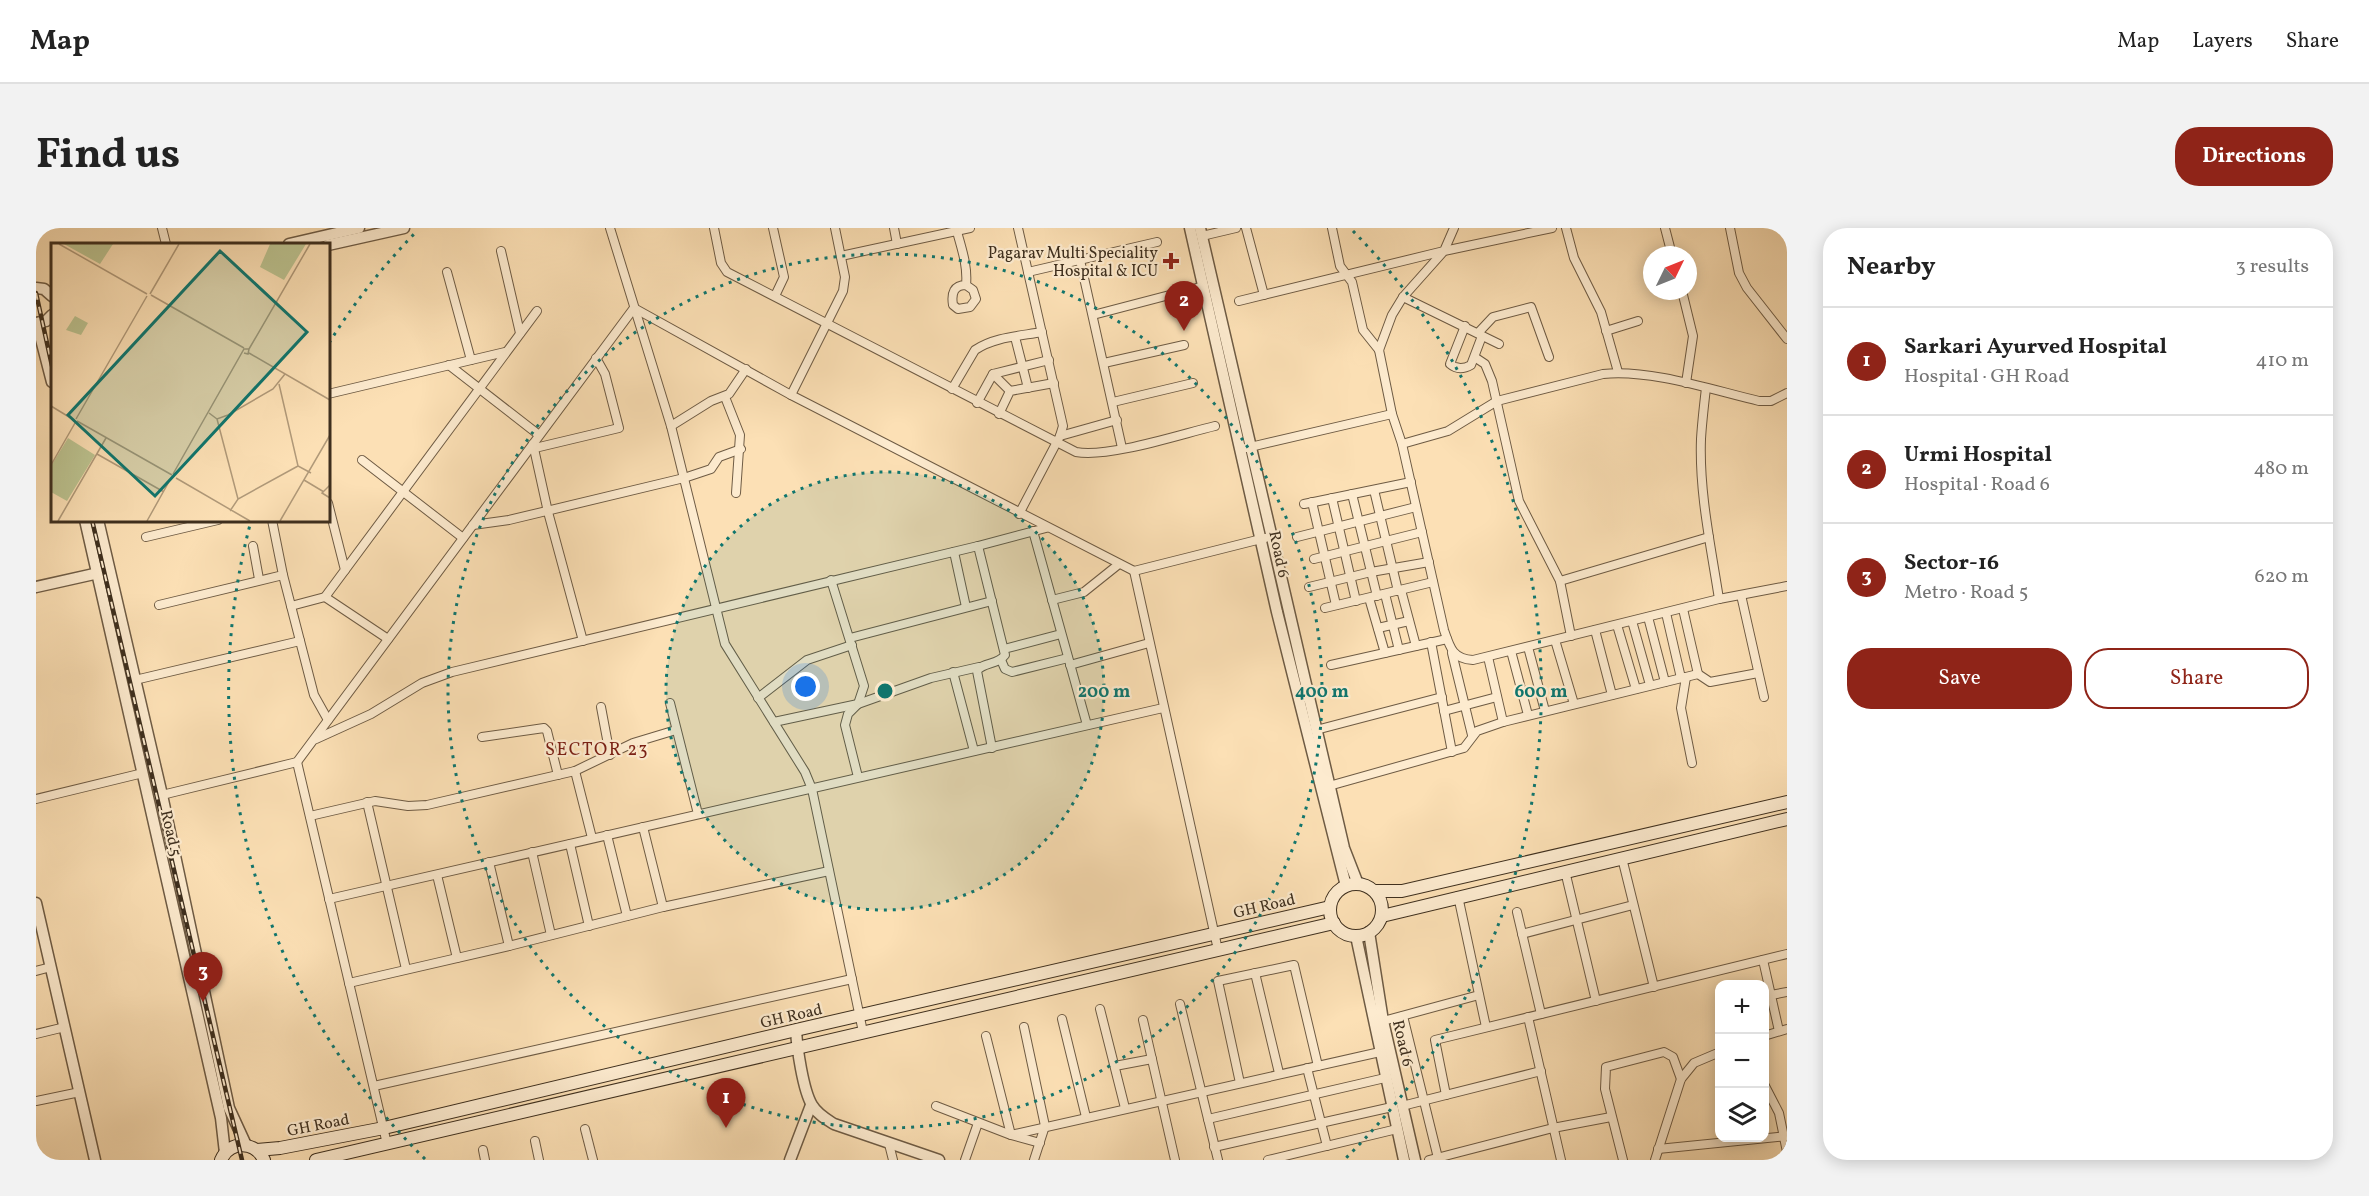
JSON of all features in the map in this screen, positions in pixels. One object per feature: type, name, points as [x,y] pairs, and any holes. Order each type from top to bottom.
[{"type":"main road","points":[[1787,802],[1402,891],[1375,891],[1352,885],[1335,894],[1330,907],[1334,922],[1347,934],[1356,936],[1369,932],[1382,916],[1787,819]]},
{"type":"main road","points":[[1375,891],[1382,908],[1382,916]]},
{"type":"main road","name":"GH Road","points":[[221,1157],[235,1146],[256,1152],[384,1128],[1330,907]]},
{"type":"main road","name":"GH Road","points":[[316,1160],[1334,922]]},
{"type":"street","points":[[162,228],[166,243]]},
{"type":"street","points":[[293,243],[359,228]]},
{"type":"street","points":[[330,245],[404,228]]},
{"type":"street","points":[[610,228],[671,426],[725,644],[806,772],[812,789],[863,1032]]},
{"type":"street","points":[[714,228],[722,263],[727,273],[829,323],[977,403],[1059,439],[1085,454],[1122,448],[1215,426]]},
{"type":"street","points":[[773,228],[784,277],[775,296]]},
{"type":"street","points":[[791,395],[829,323],[845,284],[835,228]]},
{"type":"street","points":[[894,228],[897,244]]},
{"type":"street","points":[[841,256],[956,229],[970,228]]},
{"type":"street","points":[[1018,228],[1061,414],[1059,439],[1018,514]]},
{"type":"street","name":"Road 6","points":[[1190,228],[1247,448]]},
{"type":"street","points":[[1201,232],[1236,228]]},
{"type":"street","points":[[1246,228],[1264,295]]},
{"type":"street","points":[[1332,228],[1340,266],[1352,282],[1363,330],[1379,350],[1392,414],[1402,444],[1433,582],[1472,735]]},
{"type":"street","points":[[1379,350],[1392,315],[1403,297],[1444,251],[1454,228]]},
{"type":"street","points":[[1239,301],[1524,232],[1552,228]]},
{"type":"street","points":[[1566,228],[1574,258],[1601,312],[1618,372]]},
{"type":"street","points":[[1665,228],[1670,246]]},
{"type":"street","points":[[1730,228],[1739,273],[1747,288],[1787,339]]},
{"type":"street","points":[[956,229],[966,266],[966,285]]},
{"type":"street","name":"Road 6","points":[[1201,232],[1266,538],[1352,885]]},
{"type":"street","points":[[1028,272],[1157,242]]},
{"type":"street","points":[[501,251],[520,333]]},
{"type":"street","points":[[1080,260],[1122,448]]},
{"type":"street","points":[[447,272],[471,360]]},
{"type":"street","points":[[37,284],[51,295]]},
{"type":"street","points":[[1093,315],[1204,286]]},
{"type":"street","points":[[1403,297],[1499,344]]},
{"type":"street","points":[[1684,300],[1694,336],[1686,383]]},
{"type":"street","points":[[1465,326],[1450,364],[1460,369],[1467,368],[1476,358],[1480,334],[1493,317],[1531,307],[1549,357]]},
{"type":"street","points":[[162,795],[297,762],[534,446],[539,435],[633,308]]},
{"type":"street","points":[[633,308],[791,395],[1018,514],[1134,571],[1266,538]]},
{"type":"street","points":[[291,606],[325,597],[537,311]]},
{"type":"street","points":[[51,318],[36,324],[51,378]]},
{"type":"street","points":[[1606,331],[1638,321]]},
{"type":"street","points":[[952,389],[975,350],[990,342],[1042,332]]},
{"type":"street","points":[[1015,337],[1029,388]]},
{"type":"street","points":[[1104,363],[1184,345]]},
{"type":"street","points":[[330,394],[506,352]]},
{"type":"street","points":[[534,446],[619,428],[605,374],[596,358]]},
{"type":"street","points":[[1476,358],[1485,364],[1497,401],[1522,511],[1560,581],[1572,636]]},
{"type":"street","points":[[977,403],[993,374],[1049,360]]},
{"type":"street","points":[[449,365],[539,435]]},
{"type":"street","points":[[671,426],[711,401],[726,397],[746,369]]},
{"type":"street","points":[[1402,444],[1448,431],[1497,401],[1536,389],[1618,372],[1686,383],[1759,401],[1771,401],[1787,393]]},
{"type":"street","points":[[993,374],[1011,391]]},
{"type":"street","points":[[1011,391],[1054,383]]},
{"type":"street","points":[[1113,402],[1193,383]]},
{"type":"street","points":[[1706,388],[1701,440],[1709,537],[1719,599]]},
{"type":"street","points":[[999,414],[1011,391]]},
{"type":"street","points":[[726,397],[738,426],[741,449],[736,494]]},
{"type":"street","points":[[1247,448],[1392,414]]},
{"type":"street","points":[[1059,439],[1117,420]]},
{"type":"street","points":[[534,446],[548,512],[583,641]]},
{"type":"street","points":[[473,525],[548,512],[684,478],[711,469],[718,457],[741,449]]},
{"type":"street","points":[[362,460],[463,538]]},
{"type":"street","points":[[1336,605],[1319,532],[1308,503],[1410,482]]},
{"type":"street","points":[[1374,490],[1392,568],[1416,646]]},
{"type":"street","points":[[1352,494],[1377,596],[1378,628],[1385,653]]},
{"type":"street","points":[[1332,498],[1342,551],[1356,601]]},
{"type":"street","points":[[1297,537],[1416,507]]},
{"type":"street","points":[[330,511],[345,570]]},
{"type":"street","name":"Road 5","points":[[86,522],[221,1118],[221,1157]]},
{"type":"street","name":"Road 5","points":[[98,522],[162,795],[229,1108],[256,1152]]},
{"type":"street","points":[[146,537],[210,522]]},
{"type":"street","points":[[272,522],[314,695],[328,720]]},
{"type":"street","points":[[313,740],[371,714],[432,678],[1046,528]]},
{"type":"street","points":[[1033,531],[1087,725]]},
{"type":"street","points":[[1314,559],[1422,532]]},
{"type":"street","points":[[1560,581],[1709,537]]},
{"type":"street","name":"Road 6","points":[[1266,538],[1316,730],[1352,885]]},
{"type":"street","points":[[253,546],[259,579]]},
{"type":"street","points":[[774,722],[858,704],[953,672],[1001,660],[1005,655],[1004,649],[978,546]]},
{"type":"street","points":[[954,552],[966,608]]},
{"type":"street","points":[[1309,587],[1371,572],[1429,562]]},
{"type":"street","points":[[1052,600],[1084,592],[1119,564]]},
{"type":"street","points":[[36,587],[109,571]]},
{"type":"street","points":[[1134,571],[1218,950]]},
{"type":"street","points":[[159,605],[259,579],[284,575]]},
{"type":"street","points":[[831,580],[864,686],[858,704],[848,714],[845,725],[858,777]]},
{"type":"street","points":[[1325,608],[1433,582]]},
{"type":"street","points":[[1452,653],[1465,660],[1488,657],[1719,599],[1787,586]]},
{"type":"street","points":[[1741,595],[1764,697]]},
{"type":"street","points":[[1377,596],[1392,625],[1399,650]]},
{"type":"street","points":[[325,597],[388,639]]},
{"type":"street","points":[[758,698],[807,660],[851,642],[992,601]]},
{"type":"street","points":[[1683,609],[1698,674],[1710,682],[1758,673]]},
{"type":"street","points":[[1666,613],[1684,677],[1681,708],[1692,763]]},
{"type":"street","points":[[1648,617],[1665,682]]},
{"type":"street","points":[[1378,628],[1409,621]]},
{"type":"street","points":[[1632,621],[1650,686]]},
{"type":"street","points":[[1617,625],[1636,689]]},
{"type":"street","points":[[1595,630],[1612,695]]},
{"type":"street","points":[[1004,649],[1061,634]]},
{"type":"street","points":[[1331,665],[1447,639]]},
{"type":"street","points":[[1556,640],[1574,704]]},
{"type":"street","points":[[135,680],[300,641]]},
{"type":"street","points":[[1431,642],[1452,752]]},
{"type":"street","points":[[1001,660],[1005,669],[1012,672],[1069,662],[1149,643]]},
{"type":"street","points":[[1528,647],[1545,711]]},
{"type":"street","points":[[1511,651],[1528,715]]},
{"type":"street","points":[[1488,657],[1503,722]]},
{"type":"street","points":[[979,667],[976,676],[992,748]]},
{"type":"street","points":[[953,672],[974,751]]},
{"type":"street","points":[[1329,786],[1464,748],[1477,730],[1503,722],[1698,674]]},
{"type":"street","points":[[1444,711],[1497,697]]},
{"type":"street","points":[[1316,730],[1442,698]]},
{"type":"street","points":[[670,704],[698,814]]},
{"type":"street","points":[[601,707],[610,755]]},
{"type":"street","points":[[329,899],[1163,708]]},
{"type":"street","points":[[482,737],[544,728],[547,731],[558,775]]},
{"type":"street","points":[[309,816],[367,802],[427,806],[576,771],[633,743],[676,730]]},
{"type":"street","points":[[297,762],[387,1144]]},
{"type":"street","points":[[576,771],[592,838]]},
{"type":"street","points":[[36,799],[143,773]]},
{"type":"street","points":[[367,802],[406,969]]},
{"type":"street","points":[[643,827],[663,907]]},
{"type":"street","points":[[607,835],[627,916]]},
{"type":"street","points":[[570,844],[589,926]]},
{"type":"street","points":[[532,852],[551,935]]},
{"type":"street","points":[[1622,858],[1654,987]]},
{"type":"street","points":[[489,862],[509,946]]},
{"type":"street","points":[[349,983],[663,907],[829,871]]},
{"type":"street","points":[[1565,871],[1596,1001]]},
{"type":"street","points":[[437,875],[457,958]]},
{"type":"street","points":[[1458,897],[1486,1028]]},
{"type":"street","points":[[36,903],[95,1160]]},
{"type":"street","points":[[1522,934],[1633,905]]},
{"type":"street","points":[[1517,912],[1541,1014]]},
{"type":"street","name":"Road 6","points":[[1369,932],[1397,1107],[1397,1129],[1404,1160]]},
{"type":"street","name":"Road 6","points":[[1356,936],[1385,1078],[1415,1160]]},
{"type":"street","points":[[1446,1095],[1435,1040],[1787,954]]},
{"type":"street","points":[[1763,960],[1771,995],[1783,1030]]},
{"type":"street","points":[[1240,1083],[1218,981],[1294,966],[1318,1066]]},
{"type":"street","points":[[36,971],[51,967]]},
{"type":"street","points":[[1255,973],[1279,1073]]},
{"type":"street","points":[[374,1086],[852,979]]},
{"type":"street","points":[[1771,995],[1787,992]]},
{"type":"street","points":[[1383,1021],[1479,995]]},
{"type":"street","points":[[1180,1004],[1218,1160]]},
{"type":"street","points":[[1100,1009],[1125,1108]]},
{"type":"street","points":[[1403,1016],[1425,1101],[1433,1159],[1553,1128],[1611,1118]]},
{"type":"street","points":[[1528,1017],[1561,1160]]},
{"type":"street","points":[[1062,1019],[1086,1117]]},
{"type":"street","points":[[1143,1020],[1174,1160]]},
{"type":"street","points":[[36,1034],[65,1027]]},
{"type":"street","points":[[1024,1027],[1045,1126],[1034,1160]]},
{"type":"street","points":[[796,1030],[796,1049],[811,1105],[821,1116],[834,1124],[939,1160]]},
{"type":"street","points":[[986,1036],[1011,1135]]},
{"type":"street","points":[[1011,1135],[1380,1052]]},
{"type":"street","points":[[1623,1160],[1611,1118],[1604,1072],[1611,1064],[1664,1052],[1673,1057],[1681,1079]]},
{"type":"street","points":[[1654,1160],[1681,1079],[1694,1063],[1715,1054]]},
{"type":"street","points":[[1114,1066],[1152,1059]]},
{"type":"street","points":[[1307,1068],[1327,1146]]},
{"type":"street","points":[[1214,1147],[1425,1101],[1541,1071]]},
{"type":"street","points":[[1208,1119],[1385,1078]]},
{"type":"street","points":[[1766,1088],[1779,1113],[1787,1152]]},
{"type":"street","points":[[36,1101],[80,1092]]},
{"type":"street","points":[[790,1160],[811,1105]]},
{"type":"street","points":[[936,1107],[1011,1135],[1040,1143]]},
{"type":"street","points":[[965,1160],[978,1123]]},
{"type":"street","points":[[585,1129],[593,1160]]},
{"type":"street","points":[[1268,1160],[1397,1129]]},
{"type":"street","points":[[1658,1149],[1785,1136]]},
{"type":"street","points":[[535,1141],[539,1160]]},
{"type":"street","points":[[889,1144],[893,1160]]},
{"type":"street","points":[[483,1150],[485,1160]]},
{"type":"railway","points":[[36,293],[51,361]]},
{"type":"railway","points":[[92,522],[242,1160]]},
{"type":"place","name":"Pagarav Multi Speciality Hospital & ICU","points":[[1171,261]]},
{"type":"place","name":"Urmi Hospital","points":[[1184,331]]},
{"type":"place","name":"Sector-16","points":[[203,1002]]},
{"type":"place","name":"Sarkari Ayurved Hospital","points":[[726,1128]]},
{"type":"district","name":"SECTOR 23","points":[[597,749]]}]
